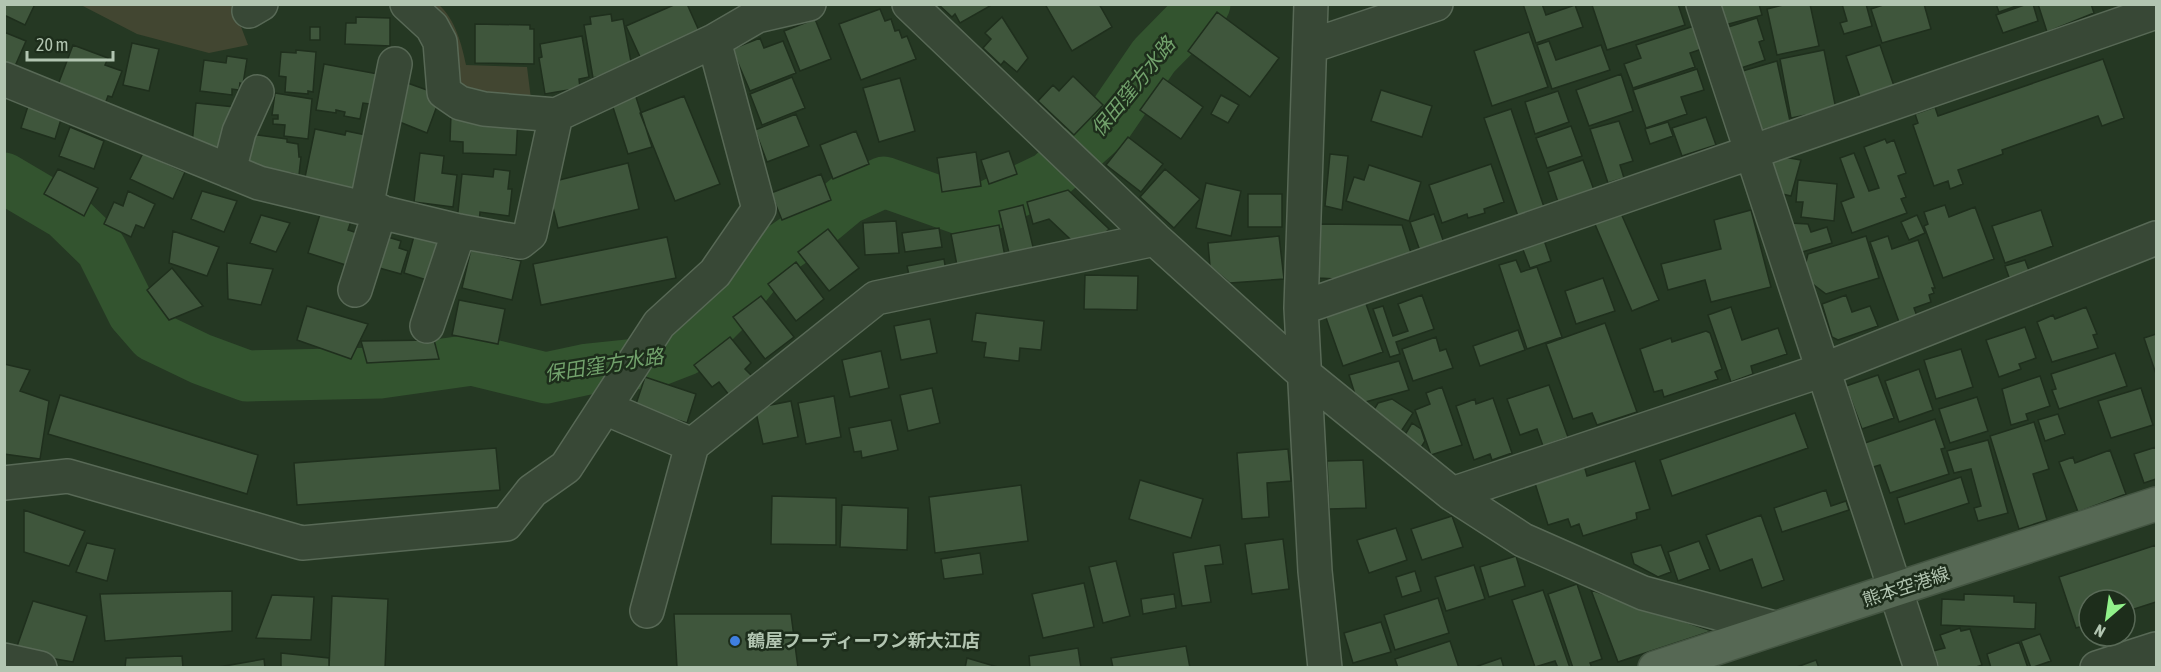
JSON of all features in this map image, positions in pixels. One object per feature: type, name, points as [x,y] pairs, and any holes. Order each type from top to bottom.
[{"type":"main road","name":"熊本空港線","points":[[1655,668],[2157,504]]},
{"type":"street","points":[[407,4],[432,27],[440,42],[444,92],[460,103],[484,109],[556,115],[714,41],[747,10],[810,4]]},
{"type":"street","points":[[909,4],[1155,239],[1303,374],[1452,494],[1523,540],[1643,593],[1774,628]]},
{"type":"street","points":[[1311,4],[1301,308],[1315,571],[1325,668]]},
{"type":"street","points":[[1311,46],[1436,4]]},
{"type":"street","points":[[1703,4],[1921,668]]},
{"type":"street","points":[[1301,308],[2157,12]]},
{"type":"street","points":[[4,483],[68,476],[302,543],[506,524],[532,491],[566,467],[660,324],[715,273],[759,209],[714,41]]},
{"type":"street","points":[[355,290],[373,210],[395,64]]},
{"type":"street","points":[[4,79],[259,183],[459,231],[520,242],[530,234],[556,115]]},
{"type":"street","points":[[229,171],[239,132],[257,92]]},
{"type":"street","points":[[427,326],[459,231]]},
{"type":"street","points":[[1452,494],[1823,370],[2157,238]]},
{"type":"street","points":[[647,612],[692,445],[876,298],[1155,239]]},
{"type":"street","points":[[605,408],[692,445]]},
{"type":"street","points":[[2097,668],[2157,649]]},
{"type":"street","points":[[4,660],[40,668]]},
{"type":"green space","points":[[81,5],[279,5],[240,24],[248,45],[209,53],[137,34]]},
{"type":"green space","points":[[400,5],[439,5],[454,25],[466,65],[527,67],[533,115],[474,111]]},
{"type":"building","points":[[4,4],[35,4],[25,25],[4,15]]},
{"type":"building","points":[[676,4],[687,4],[700,33],[641,59],[626,26]]},
{"type":"building","points":[[938,4],[989,4],[990,6],[960,23],[955,14],[952,17]]},
{"type":"building","points":[[1045,4],[1099,4],[1112,27],[1072,51]]},
{"type":"building","points":[[1523,4],[1542,4],[1546,15],[1575,5],[1583,27],[1536,43]]},
{"type":"building","points":[[1678,4],[1685,25],[1607,50],[1592,5]]},
{"type":"building","points":[[1719,4],[1759,4],[1762,15],[1725,25]]},
{"type":"building","points":[[1787,4],[1810,4],[1819,46],[1777,55],[1767,9]]},
{"type":"building","points":[[1842,4],[1866,4],[1872,26],[1844,34],[1840,23],[1847,21]]},
{"type":"building","points":[[1886,4],[1924,4],[1931,29],[1882,43],[1871,9]]},
{"type":"building","points":[[1996,4],[2022,4],[1999,12]]},
{"type":"building","points":[[2033,4],[2038,21],[2003,33],[1996,15]]},
{"type":"building","points":[[2038,4],[2091,4],[2094,13],[2047,32]]},
{"type":"building","points":[[880,9],[885,21],[891,19],[895,31],[899,30],[902,38],[907,36],[916,59],[861,80],[839,24]]},
{"type":"building","points":[[1217,12],[1279,58],[1250,97],[1188,51]]},
{"type":"building","points":[[611,14],[612,21],[623,19],[632,67],[593,78],[584,25],[591,24],[590,17]]},
{"type":"building","points":[[356,17],[390,18],[390,46],[345,44],[346,23],[356,23]]},
{"type":"building","points":[[1002,17],[1028,58],[1017,72],[1004,61],[1001,65],[983,48],[991,39],[985,33]]},
{"type":"building","points":[[1757,18],[1764,40],[1759,42],[1765,60],[1738,69],[1725,28]]},
{"type":"building","points":[[815,19],[831,59],[800,71],[784,31]]},
{"type":"building","points":[[475,24],[530,25],[530,29],[534,29],[534,64],[475,63]]},
{"type":"building","points":[[1694,26],[1702,49],[1690,53],[1695,67],[1633,88],[1624,64],[1641,58],[1636,45]]},
{"type":"building","points":[[310,27],[320,27],[320,40],[310,40]]},
{"type":"building","points":[[4,32],[26,41],[12,73],[4,70]]},
{"type":"building","points":[[1529,32],[1548,87],[1492,106],[1474,51]]},
{"type":"building","points":[[582,36],[589,77],[579,79],[580,88],[545,94],[539,58],[542,57],[540,44]]},
{"type":"building","points":[[760,38],[764,48],[783,41],[796,73],[750,91],[732,49]]},
{"type":"building","points":[[1549,41],[1556,60],[1601,45],[1610,70],[1552,89],[1537,45]]},
{"type":"building","points":[[132,43],[159,49],[149,91],[123,85]]},
{"type":"building","points":[[73,45],[108,58],[105,65],[122,71],[112,97],[108,96],[105,104],[56,90]]},
{"type":"building","points":[[1880,45],[1894,86],[1860,97],[1846,56]]},
{"type":"building","points":[[296,50],[316,52],[313,92],[308,91],[308,94],[285,92],[286,77],[279,76],[281,52],[296,53]]},
{"type":"building","points":[[1824,50],[1836,109],[1791,118],[1780,59]]},
{"type":"building","points":[[227,56],[247,59],[243,84],[240,83],[239,90],[232,89],[232,95],[200,91],[204,60],[226,63]]},
{"type":"building","points":[[2103,59],[2124,118],[2102,126],[2098,116],[2002,150],[2003,154],[1958,170],[1963,184],[1950,189],[1948,181],[1934,186],[1913,125],[1918,123],[1915,114],[1935,107],[1938,116]]},
{"type":"building","points":[[1777,61],[1790,121],[1759,131],[1739,72]]},
{"type":"building","points":[[324,64],[378,74],[370,104],[363,103],[360,119],[344,116],[345,112],[336,110],[336,113],[316,110]]},
{"type":"building","points":[[1697,69],[1704,90],[1681,97],[1687,114],[1646,128],[1633,90]]},
{"type":"building","points":[[1621,74],[1633,111],[1589,126],[1576,90]]},
{"type":"building","points":[[1073,76],[1103,105],[1074,135],[1038,101],[1053,85],[1059,91]]},
{"type":"building","points":[[792,77],[805,108],[762,125],[750,94]]},
{"type":"building","points":[[900,78],[915,131],[879,142],[863,88]]},
{"type":"building","points":[[1163,78],[1203,107],[1181,139],[1140,110]]},
{"type":"building","points":[[399,80],[441,95],[427,133],[392,119]]},
{"type":"building","points":[[1381,90],[1432,106],[1422,137],[1371,121]]},
{"type":"building","points":[[1558,91],[1569,122],[1535,134],[1525,102]]},
{"type":"building","points":[[275,93],[312,99],[308,139],[284,136],[285,125],[273,124],[273,119],[278,119],[278,115],[272,115]]},
{"type":"building","points":[[635,94],[652,147],[628,154],[611,101]]},
{"type":"building","points":[[1221,95],[1239,105],[1228,123],[1211,114]]},
{"type":"building","points":[[684,96],[720,184],[675,201],[640,113]]},
{"type":"building","points":[[196,103],[235,107],[226,136],[221,135],[219,148],[192,144]]},
{"type":"building","points":[[28,106],[62,116],[55,139],[21,128]]},
{"type":"building","points":[[1511,109],[1545,210],[1519,219],[1484,118]]},
{"type":"building","points":[[451,114],[518,117],[516,155],[463,153],[463,142],[450,141]]},
{"type":"building","points":[[796,114],[809,146],[767,162],[755,130]]},
{"type":"building","points":[[1706,117],[1716,145],[1682,156],[1672,128]]},
{"type":"building","points":[[1619,121],[1633,161],[1620,165],[1624,178],[1608,183],[1590,129]]},
{"type":"building","points":[[1668,122],[1673,136],[1650,144],[1645,129]]},
{"type":"building","points":[[1571,126],[1582,156],[1547,168],[1536,138]]},
{"type":"building","points":[[70,127],[104,141],[94,169],[59,156]]},
{"type":"building","points":[[315,129],[345,135],[346,131],[371,136],[356,193],[304,182]]},
{"type":"building","points":[[856,131],[869,164],[833,179],[820,145]]},
{"type":"building","points":[[250,134],[287,139],[287,142],[298,144],[299,157],[301,157],[299,175],[291,173],[290,179],[245,166]]},
{"type":"building","points":[[1128,137],[1163,164],[1141,192],[1106,165]]},
{"type":"building","points":[[1885,139],[1887,143],[1894,140],[1906,173],[1898,176],[1906,197],[1901,199],[1907,213],[1852,233],[1841,202],[1854,197],[1840,158],[1854,153],[1869,191],[1879,188],[1864,147]]},
{"type":"building","points":[[1009,151],[1017,174],[989,184],[981,160]]},
{"type":"building","points":[[976,152],[981,186],[942,192],[937,158]]},
{"type":"building","points":[[143,153],[185,172],[173,199],[130,179]]},
{"type":"building","points":[[420,153],[444,156],[442,173],[457,175],[453,207],[414,202]]},
{"type":"building","points":[[1330,154],[1348,156],[1342,210],[1325,206]]},
{"type":"building","points":[[1773,155],[1801,160],[1791,196],[1774,192],[1769,172]]},
{"type":"building","points":[[1583,160],[1594,190],[1558,202],[1548,172]]},
{"type":"building","points":[[628,163],[639,209],[558,228],[547,183]]},
{"type":"building","points":[[1491,164],[1504,202],[1484,209],[1485,213],[1468,218],[1467,214],[1442,223],[1429,185]]},
{"type":"building","points":[[1369,165],[1421,182],[1409,221],[1346,201],[1354,177],[1364,180]]},
{"type":"building","points":[[58,169],[98,188],[84,216],[44,194]]},
{"type":"building","points":[[494,169],[510,171],[508,189],[512,189],[509,216],[480,212],[479,224],[457,221],[462,174],[493,177]]},
{"type":"building","points":[[1165,169],[1200,199],[1174,228],[1140,197]]},
{"type":"building","points":[[821,174],[831,200],[782,220],[771,193]]},
{"type":"building","points":[[1798,180],[1837,184],[1834,221],[1801,217],[1803,202],[1796,202]]},
{"type":"building","points":[[1206,183],[1241,191],[1231,236],[1196,228]]},
{"type":"building","points":[[1068,190],[1109,229],[1086,254],[1049,219],[1033,224],[1027,202]]},
{"type":"building","points":[[128,191],[155,204],[144,228],[136,225],[131,237],[104,224],[114,202],[123,206]]},
{"type":"building","points":[[202,191],[237,201],[224,232],[191,219]]},
{"type":"building","points":[[1248,194],[1282,194],[1282,227],[1248,227]]},
{"type":"building","points":[[1023,205],[1034,251],[1010,257],[999,211]]},
{"type":"building","points":[[1945,205],[1949,217],[1975,207],[1994,259],[1943,278],[1924,226],[1928,224],[1924,212]]},
{"type":"building","points":[[1751,210],[1771,287],[1711,302],[1705,280],[1668,290],[1661,264],[1721,249],[1714,220]]},
{"type":"building","points":[[2041,210],[2053,246],[2005,263],[1992,226]]},
{"type":"building","points":[[321,211],[351,221],[348,230],[364,235],[349,266],[308,253]]},
{"type":"building","points":[[1620,211],[1659,300],[1632,311],[1594,222]]},
{"type":"building","points":[[1434,214],[1444,243],[1420,251],[1410,222]]},
{"type":"building","points":[[261,215],[290,223],[276,252],[250,243]]},
{"type":"building","points":[[1917,215],[1925,233],[1909,240],[1901,222]]},
{"type":"building","points":[[896,221],[899,253],[865,255],[863,223]]},
{"type":"building","points":[[1789,223],[1808,224],[1811,232],[1827,227],[1832,243],[1799,253]]},
{"type":"building","points":[[1320,224],[1402,225],[1411,253],[1336,279],[1319,278]]},
{"type":"building","points":[[999,225],[1007,267],[959,276],[951,234]]},
{"type":"building","points":[[939,228],[942,247],[905,252],[902,233]]},
{"type":"building","points":[[828,229],[859,268],[829,291],[798,252]]},
{"type":"building","points":[[173,231],[219,247],[207,276],[169,263]]},
{"type":"building","points":[[381,235],[401,241],[399,248],[408,251],[401,274],[372,266]]},
{"type":"building","points":[[414,236],[441,244],[430,281],[404,273]]},
{"type":"building","points":[[1279,236],[1284,279],[1230,283],[1210,266],[1208,243]]},
{"type":"building","points":[[1866,236],[1879,278],[1826,294],[1810,282],[1805,266],[1808,254]]},
{"type":"building","points":[[1888,236],[1892,249],[1918,240],[1935,288],[1932,288],[1934,293],[1929,295],[1931,302],[1914,308],[1917,316],[1899,322],[1870,242]]},
{"type":"building","points":[[667,237],[676,278],[541,305],[533,264]]},
{"type":"building","points":[[1544,240],[1551,261],[1530,268],[1522,247]]},
{"type":"building","points":[[471,249],[521,261],[512,300],[462,288]]},
{"type":"building","points":[[944,259],[947,278],[911,284],[907,266]]},
{"type":"building","points":[[1516,260],[1521,272],[1537,267],[1562,337],[1527,349],[1499,265]]},
{"type":"building","points":[[2025,260],[2031,276],[2011,283],[2005,266]]},
{"type":"building","points":[[796,262],[824,299],[796,321],[768,284]]},
{"type":"building","points":[[227,263],[273,269],[261,305],[228,299]]},
{"type":"building","points":[[172,268],[203,306],[169,320],[147,290]]},
{"type":"building","points":[[1085,275],[1138,276],[1137,310],[1084,309]]},
{"type":"building","points":[[1603,278],[1615,311],[1576,324],[1565,291]]},
{"type":"building","points":[[1422,295],[1434,329],[1396,342],[1400,354],[1390,357],[1373,309],[1383,306],[1393,336],[1408,331],[1398,304]]},
{"type":"building","points":[[1846,295],[1852,312],[1870,306],[1878,326],[1838,340],[1832,337],[1822,304]]},
{"type":"building","points":[[761,296],[794,337],[765,359],[733,317]]},
{"type":"building","points":[[459,300],[505,309],[498,344],[452,335]]},
{"type":"building","points":[[1365,301],[1383,352],[1343,366],[1325,315]]},
{"type":"building","points":[[307,306],[368,324],[351,359],[297,340]]},
{"type":"building","points":[[1731,307],[1742,340],[1778,328],[1787,354],[1751,366],[1753,374],[1731,382],[1708,315]]},
{"type":"building","points":[[2086,307],[2097,334],[2093,335],[2098,348],[2052,362],[2037,322],[2053,315],[2055,319]]},
{"type":"building","points":[[976,313],[1044,321],[1041,350],[1020,348],[1019,361],[984,357],[986,343],[972,341]]},
{"type":"building","points":[[930,319],[937,353],[901,360],[894,326]]},
{"type":"building","points":[[1605,323],[1637,412],[1597,425],[1592,413],[1573,419],[1546,344]]},
{"type":"building","points":[[2025,327],[2036,358],[2019,364],[2021,369],[1999,377],[1986,340]]},
{"type":"building","points":[[1518,330],[1525,350],[1480,366],[1473,346]]},
{"type":"building","points":[[1706,331],[1710,333],[1722,369],[1715,372],[1718,379],[1664,397],[1662,390],[1654,392],[1640,349],[1671,338],[1672,342]]},
{"type":"building","points":[[2156,334],[2156,374],[2144,338]]},
{"type":"building","points":[[730,337],[751,363],[745,369],[752,376],[729,395],[719,382],[712,387],[694,365]]},
{"type":"building","points":[[1436,337],[1440,351],[1446,349],[1453,368],[1413,381],[1402,349]]},
{"type":"building","points":[[434,340],[439,359],[367,363],[361,341]]},
{"type":"building","points":[[1961,349],[1973,387],[1936,399],[1924,360]]},
{"type":"building","points":[[881,351],[889,388],[850,397],[842,360]]},
{"type":"building","points":[[2115,353],[2127,386],[2059,409],[2052,390],[2056,389],[2051,374]]},
{"type":"building","points":[[1399,361],[1409,390],[1358,404],[1349,375]]},
{"type":"building","points":[[4,364],[30,370],[20,391],[49,401],[40,459],[4,454]]},
{"type":"building","points":[[1919,369],[1933,410],[1899,422],[1885,381]]},
{"type":"building","points":[[1878,375],[1894,418],[1862,429],[1846,386]]},
{"type":"building","points":[[2040,376],[2050,406],[2026,414],[2028,420],[2011,425],[2002,389]]},
{"type":"building","points":[[645,377],[696,394],[687,423],[635,407]]},
{"type":"building","points":[[1549,385],[1568,437],[1543,446],[1537,429],[1520,435],[1507,399]]},
{"type":"building","points":[[1442,387],[1462,445],[1431,455],[1415,410],[1430,404],[1426,393]]},
{"type":"building","points":[[932,388],[940,423],[908,431],[900,395]]},
{"type":"building","points":[[2141,388],[2153,425],[2111,438],[2098,401]]},
{"type":"building","points":[[60,395],[258,455],[247,494],[48,434]]},
{"type":"building","points":[[834,396],[841,437],[806,444],[798,403]]},
{"type":"building","points":[[1977,397],[1988,431],[1950,443],[1939,409]]},
{"type":"building","points":[[1493,398],[1512,453],[1492,460],[1490,454],[1474,460],[1456,406],[1475,399],[1476,404]]},
{"type":"building","points":[[1392,399],[1413,413],[1400,433],[1372,413],[1378,403]]},
{"type":"building","points":[[791,401],[798,437],[763,444],[755,408]]},
{"type":"building","points":[[1795,413],[1808,448],[1672,496],[1660,460]]},
{"type":"building","points":[[2058,414],[2065,434],[2045,441],[2038,420]]},
{"type":"building","points":[[1935,419],[1945,448],[1941,449],[1949,474],[1890,493],[1880,465],[1870,468],[1862,444]]},
{"type":"building","points":[[891,420],[898,450],[862,458],[861,451],[854,452],[849,428]]},
{"type":"building","points":[[2034,422],[2049,469],[2033,474],[2047,520],[2019,529],[1990,436]]},
{"type":"building","points":[[1412,423],[1421,429],[1425,441],[1420,449],[1403,438]]},
{"type":"building","points":[[1988,440],[2008,513],[1978,521],[1974,508],[1981,506],[1971,469],[1954,473],[1947,451]]},
{"type":"building","points":[[2156,447],[2156,479],[2144,483],[2134,454]]},
{"type":"building","points":[[496,448],[500,490],[297,505],[294,463]]},
{"type":"building","points":[[1288,449],[1291,481],[1267,483],[1269,517],[1242,519],[1237,453]]},
{"type":"building","points":[[2110,450],[2126,494],[2078,512],[2059,462],[2073,457],[2075,463]]},
{"type":"building","points":[[1363,460],[1366,508],[1329,509],[1327,461]]},
{"type":"building","points":[[1635,461],[1650,509],[1636,513],[1637,519],[1583,536],[1579,524],[1571,527],[1568,519],[1548,525],[1534,480],[1584,465],[1587,476]]},
{"type":"building","points":[[1961,477],[1969,503],[1905,524],[1897,498]]},
{"type":"building","points":[[1140,480],[1203,499],[1191,538],[1129,519]]},
{"type":"building","points":[[1021,485],[1028,541],[935,553],[929,497]]},
{"type":"building","points":[[1826,490],[1831,506],[1846,501],[1849,510],[1782,532],[1774,508]]},
{"type":"building","points":[[772,496],[836,498],[836,545],[771,544]]},
{"type":"building","points":[[842,505],[908,508],[907,550],[840,547]]},
{"type":"building","points":[[24,510],[85,531],[69,566],[24,552]]},
{"type":"building","points":[[1761,515],[1784,580],[1762,588],[1752,559],[1720,571],[1706,535]]},
{"type":"building","points":[[1452,516],[1463,547],[1422,560],[1411,529]]},
{"type":"building","points":[[1396,528],[1407,560],[1369,573],[1357,540]]},
{"type":"building","points":[[1283,539],[1289,589],[1252,594],[1245,544]]},
{"type":"building","points":[[1699,541],[1710,569],[1678,581],[1668,552]]},
{"type":"building","points":[[87,543],[115,549],[107,581],[76,572]]},
{"type":"building","points":[[1220,545],[1223,564],[1205,566],[1211,602],[1182,606],[1173,553]]},
{"type":"building","points":[[1661,545],[1671,572],[1658,577],[1634,564],[1631,553]]},
{"type":"building","points":[[2156,545],[2156,602],[2137,608],[2137,588],[2077,588],[2076,628],[2059,577]]},
{"type":"building","points":[[980,553],[983,574],[944,579],[941,559]]},
{"type":"building","points":[[1516,556],[1525,586],[1489,597],[1480,567]]},
{"type":"building","points":[[1116,561],[1130,616],[1103,623],[1089,567]]},
{"type":"building","points":[[1474,565],[1485,599],[1446,611],[1435,577]]},
{"type":"building","points":[[1415,571],[1421,591],[1402,597],[1396,577]]},
{"type":"building","points":[[1084,583],[1094,627],[1043,638],[1032,594]]},
{"type":"building","points":[[1577,584],[1602,659],[1590,663],[1592,668],[1573,668],[1548,594]]},
{"type":"building","points":[[1543,590],[1570,668],[1558,668],[1555,661],[1535,667],[1512,600]]},
{"type":"building","points":[[1591,590],[1712,631],[1618,662]]},
{"type":"building","points":[[232,591],[232,631],[105,641],[100,594]]},
{"type":"building","points":[[1174,594],[1176,608],[1143,614],[1141,599]]},
{"type":"building","points":[[1964,594],[2014,596],[2014,602],[2036,603],[2035,629],[1941,625],[1942,599],[1964,600]]},
{"type":"building","points":[[272,595],[314,597],[311,640],[256,638]]},
{"type":"building","points":[[332,596],[388,599],[385,668],[329,668]]},
{"type":"building","points":[[1438,598],[1449,633],[1395,650],[1384,615]]},
{"type":"building","points":[[33,601],[87,616],[73,662],[15,652]]},
{"type":"building","name":"鶴屋フーディーワン新大江店","points":[[674,614],[791,614],[798,668],[677,668]]},
{"type":"building","points":[[1381,622],[1391,652],[1353,663],[1344,633]]},
{"type":"building","points":[[1960,628],[1961,631],[1970,629],[1982,665],[1973,668],[1939,668],[1933,651],[1945,648],[1940,635]]},
{"type":"building","points":[[2040,634],[2051,661],[2031,668],[2021,641]]},
{"type":"building","points":[[1450,641],[1459,668],[1398,668],[1395,659]]},
{"type":"building","points":[[2019,642],[2028,668],[1991,668],[1987,654]]},
{"type":"building","points":[[1186,646],[1190,668],[1113,668],[1111,658]]},
{"type":"building","points":[[1078,648],[1081,668],[1030,668],[1029,656]]},
{"type":"building","points":[[281,653],[329,658],[329,668],[281,668]]},
{"type":"building","points":[[182,656],[183,668],[125,668],[126,658]]},
{"type":"building","points":[[967,658],[1001,668],[965,668]]},
{"type":"building","points":[[1501,658],[1504,668],[1472,668]]},
{"type":"building","points":[[264,659],[265,668],[219,668],[219,667]]},
{"type":"building","points":[[1816,660],[1819,668],[1794,668]]},
{"type":"waterway","name":"保田窪方水路","points":[[4,178],[65,214],[101,249],[133,313],[153,336],[201,359],[247,376],[380,373],[472,360],[546,378],[588,369],[655,362],[686,350],[726,310],[767,259],[847,199],[884,182],[960,209],[982,209],[1049,177],[1106,126],[1154,56],[1205,4]]},
{"type":"place","name":"鶴屋フーディーワン新大江店","points":[[735,641]]}]
